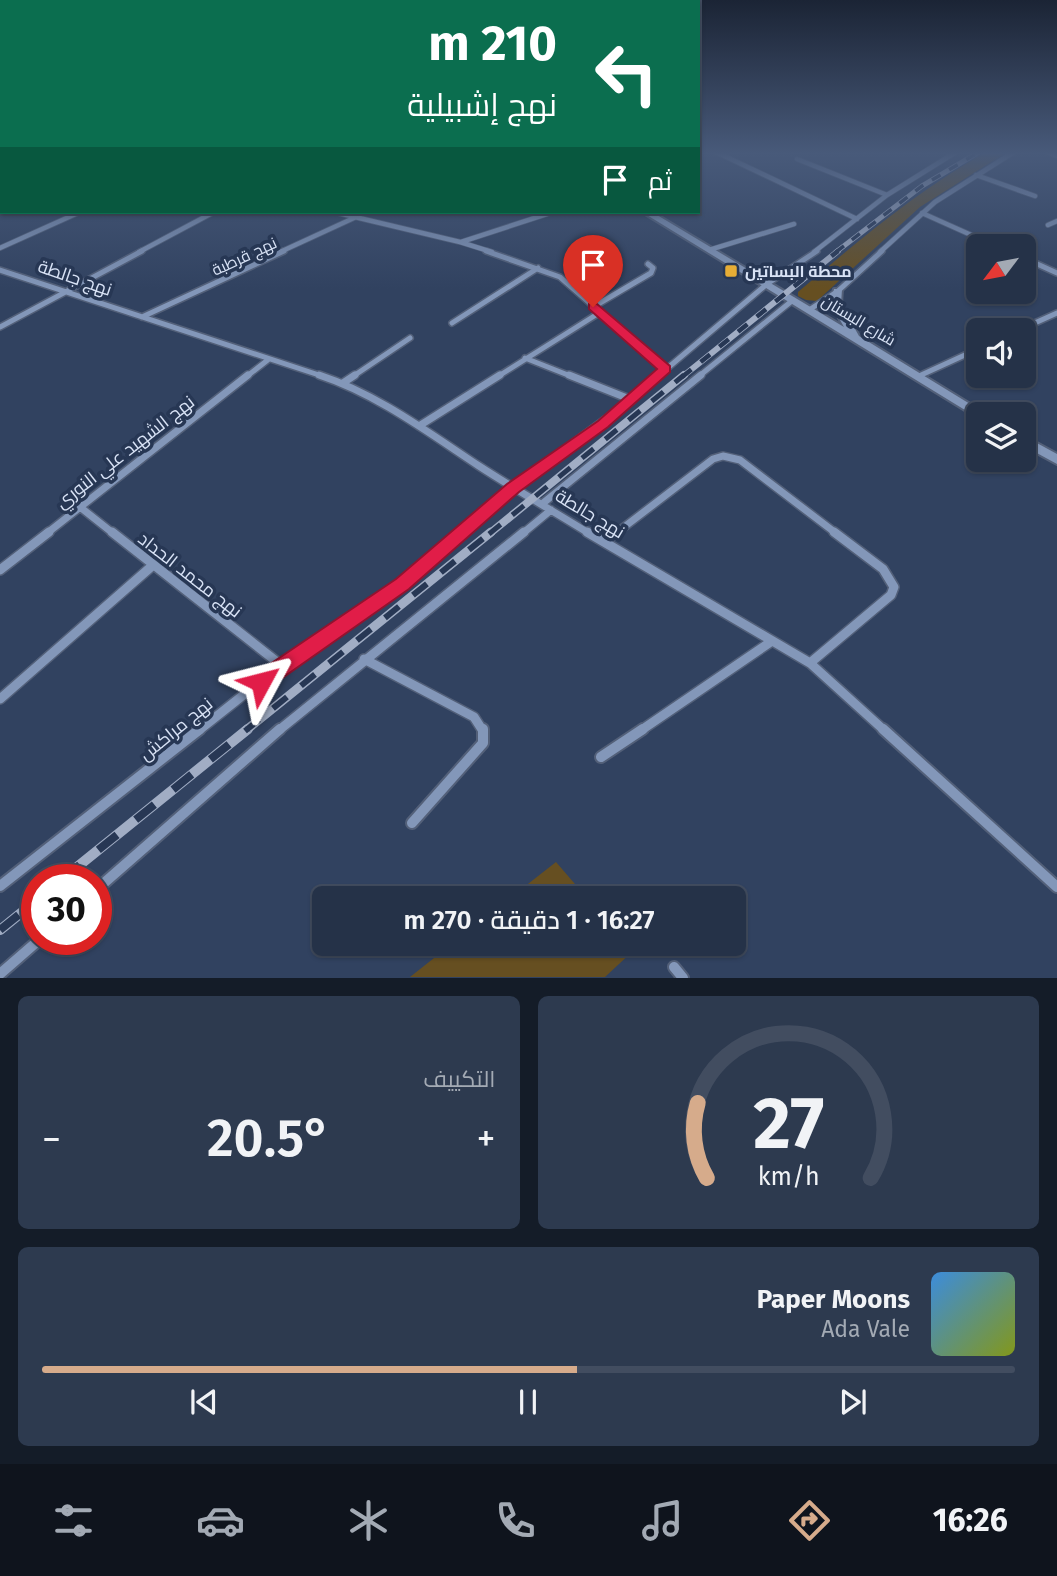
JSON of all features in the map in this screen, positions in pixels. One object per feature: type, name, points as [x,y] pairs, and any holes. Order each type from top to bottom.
[{"type":"main road","name":"شارع البستان","points":[[649,214],[966,405]]},
{"type":"main road","points":[[838,291],[835,299],[838,310],[857,339]]},
{"type":"main road","points":[[1036,447],[1057,460]]},
{"type":"street","points":[[812,198],[857,219]]},
{"type":"street","name":"نهج مراكش","points":[[0,886],[281,665],[402,584],[513,488],[632,400],[766,284],[806,258],[884,198]]},
{"type":"street","points":[[809,310],[838,291],[922,213],[944,198]]},
{"type":"street","points":[[922,213],[969,234]]},
{"type":"street","points":[[0,248],[76,214]]},
{"type":"street","points":[[0,327],[210,214]]},
{"type":"street","points":[[345,214],[460,242],[561,277],[665,369]]},
{"type":"street","points":[[460,242],[547,214]]},
{"type":"street","name":"نهج قرطبة","points":[[141,318],[356,216]]},
{"type":"street","points":[[1048,225],[1057,221]]},
{"type":"street","points":[[709,250],[794,224]]},
{"type":"street","points":[[1036,263],[1057,273]]},
{"type":"street","points":[[593,307],[651,273],[653,268],[648,264]]},
{"type":"street","points":[[452,323],[538,268]]},
{"type":"street","name":"نهج جالطة","points":[[0,270],[344,383],[419,426],[513,488],[810,663],[1057,887]]},
{"type":"street","points":[[542,504],[793,300]]},
{"type":"street","points":[[419,426],[599,313]]},
{"type":"street","points":[[1036,322],[1057,313]]},
{"type":"street","points":[[344,383],[410,338]]},
{"type":"street","points":[[919,376],[966,354]]},
{"type":"street","points":[[525,358],[632,400]]},
{"type":"street","name":"نهج الشهيد علي النوري","points":[[0,570],[269,359]]},
{"type":"street","points":[[604,542],[713,459],[723,456],[740,460],[883,569],[894,587],[891,596],[810,663]]},
{"type":"street","name":"نهج محمد الحداد","points":[[80,507],[281,665]]},
{"type":"street","points":[[112,876],[291,719],[551,510]]},
{"type":"street","points":[[0,699],[152,566]]},
{"type":"street","points":[[601,757],[772,641]]},
{"type":"street","points":[[365,659],[474,717],[483,727],[483,743],[412,823]]},
{"type":"street","points":[[0,974],[22,955]]},
{"type":"street","points":[[674,967],[682,978]]},
{"type":"shaded area","points":[[916,198],[935,198],[920,207],[817,301],[798,296],[798,292]]},
{"type":"shaded area","points":[[556,862],[577,886],[525,886]]},
{"type":"shaded area","points":[[437,956],[628,956],[605,977],[410,977]]},
{"type":"railway","points":[[836,252],[907,198]]},
{"type":"railway","points":[[682,377],[838,251]]},
{"type":"railway","points":[[489,534],[684,375]]},
{"type":"railway","points":[[245,731],[491,532]]},
{"type":"railway","points":[[81,864],[248,729]]},
{"type":"railway","points":[[0,930],[21,913]]},
{"type":"place","name":"محطة البساتين","points":[[731,271]]},
{"type":"route","points":[[261,682],[281,665],[402,584],[513,488],[603,424],[665,369],[593,307]]}]
